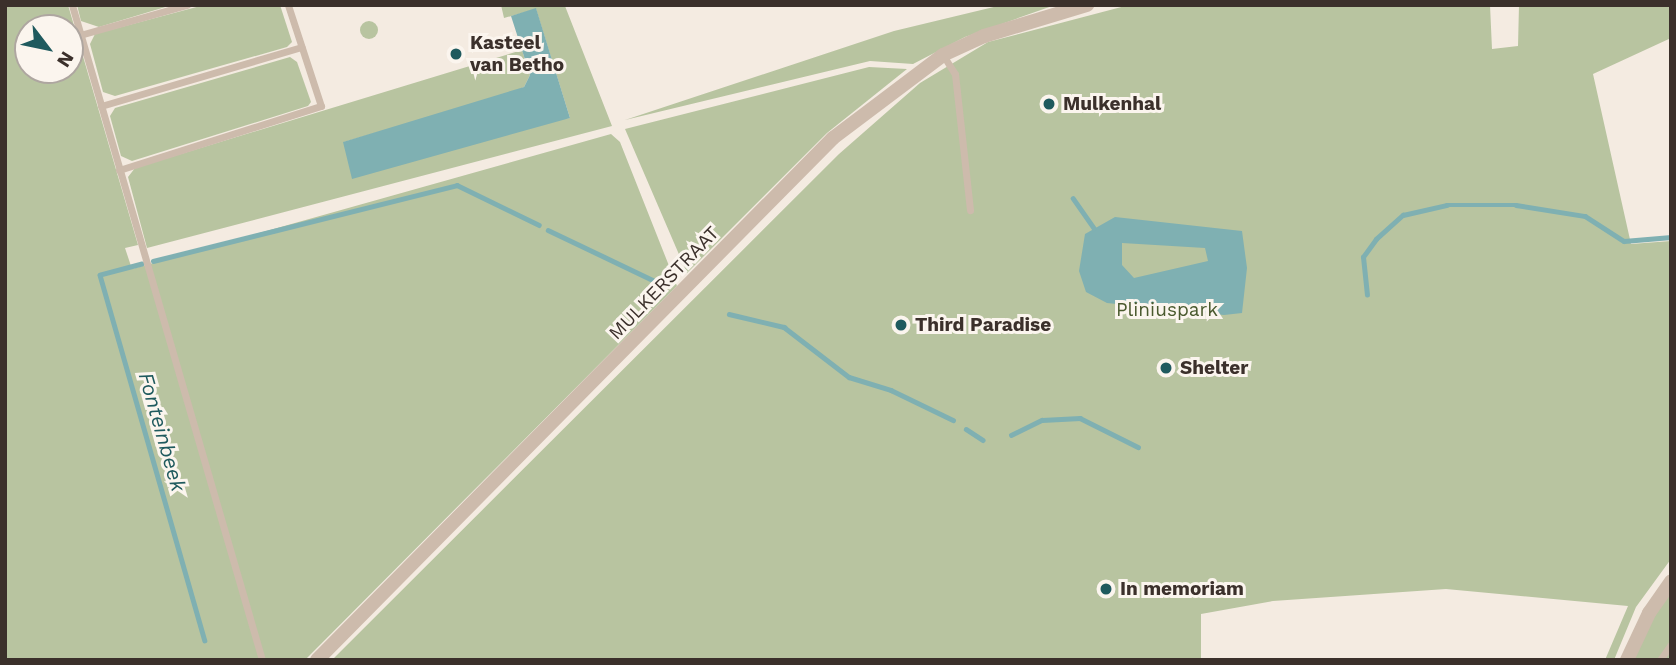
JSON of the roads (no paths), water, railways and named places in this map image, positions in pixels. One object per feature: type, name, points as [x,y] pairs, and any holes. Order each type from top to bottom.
[{"type":"street","name":"MULKERSTRAAT","points":[[317,660],[833,138],[943,55],[996,32],[1087,5]]},
{"type":"street","points":[[1627,660],[1649,612],[1671,581]]},
{"type":"lane","points":[[84,34],[187,5]]},
{"type":"lane","points":[[119,170],[321,106],[288,5]]},
{"type":"lane","points":[[101,106],[301,47]]},
{"type":"lane","points":[[84,49],[262,660]]},
{"type":"lane","points":[[943,55],[955,74],[970,210]]},
{"type":"lane","points":[[1660,660],[1671,644]]},
{"type":"water","points":[[536,8],[570,118],[352,179],[343,142],[524,87],[530,75],[511,16]]},
{"type":"water","points":[[1115,217],[1242,231],[1247,268],[1242,313],[1224,315],[1107,303],[1086,292],[1079,271],[1085,234]],"holes":[[[1122,243],[1205,248],[1208,261],[1134,278],[1122,265]]]},
{"type":"waterway","name":"Fonteinbeek","points":[[153,261],[457,185],[539,225]]},
{"type":"waterway","points":[[1073,198],[1094,228]]},
{"type":"waterway","points":[[1367,295],[1363,257],[1376,239],[1403,215],[1447,205],[1516,205],[1585,216],[1624,241],[1671,237]]},
{"type":"waterway","name":"Fonteinbeek","points":[[548,230],[655,281]]},
{"type":"waterway","name":"Fonteinbeek","points":[[142,264],[100,275],[205,640]]},
{"type":"waterway","name":"Fonteinbeek","points":[[729,314],[784,327],[849,377],[891,390],[953,420]]},
{"type":"waterway","name":"Fonteinbeek","points":[[1011,435],[1042,420],[1080,418],[1138,447]]},
{"type":"waterway","name":"Fonteinbeek","points":[[966,429],[983,440]]},
{"type":"place","name":"Kasteel van Betho","points":[[456,54]]},
{"type":"place","name":"Mulkenhal","points":[[1049,104]]},
{"type":"place","name":"Third Paradise","points":[[901,325]]},
{"type":"place","name":"Shelter","points":[[1166,368]]},
{"type":"place","name":"In memoriam","points":[[1106,589]]},
{"type":"park label","name":"Pliniuspark","points":[[1167,310]]}]
